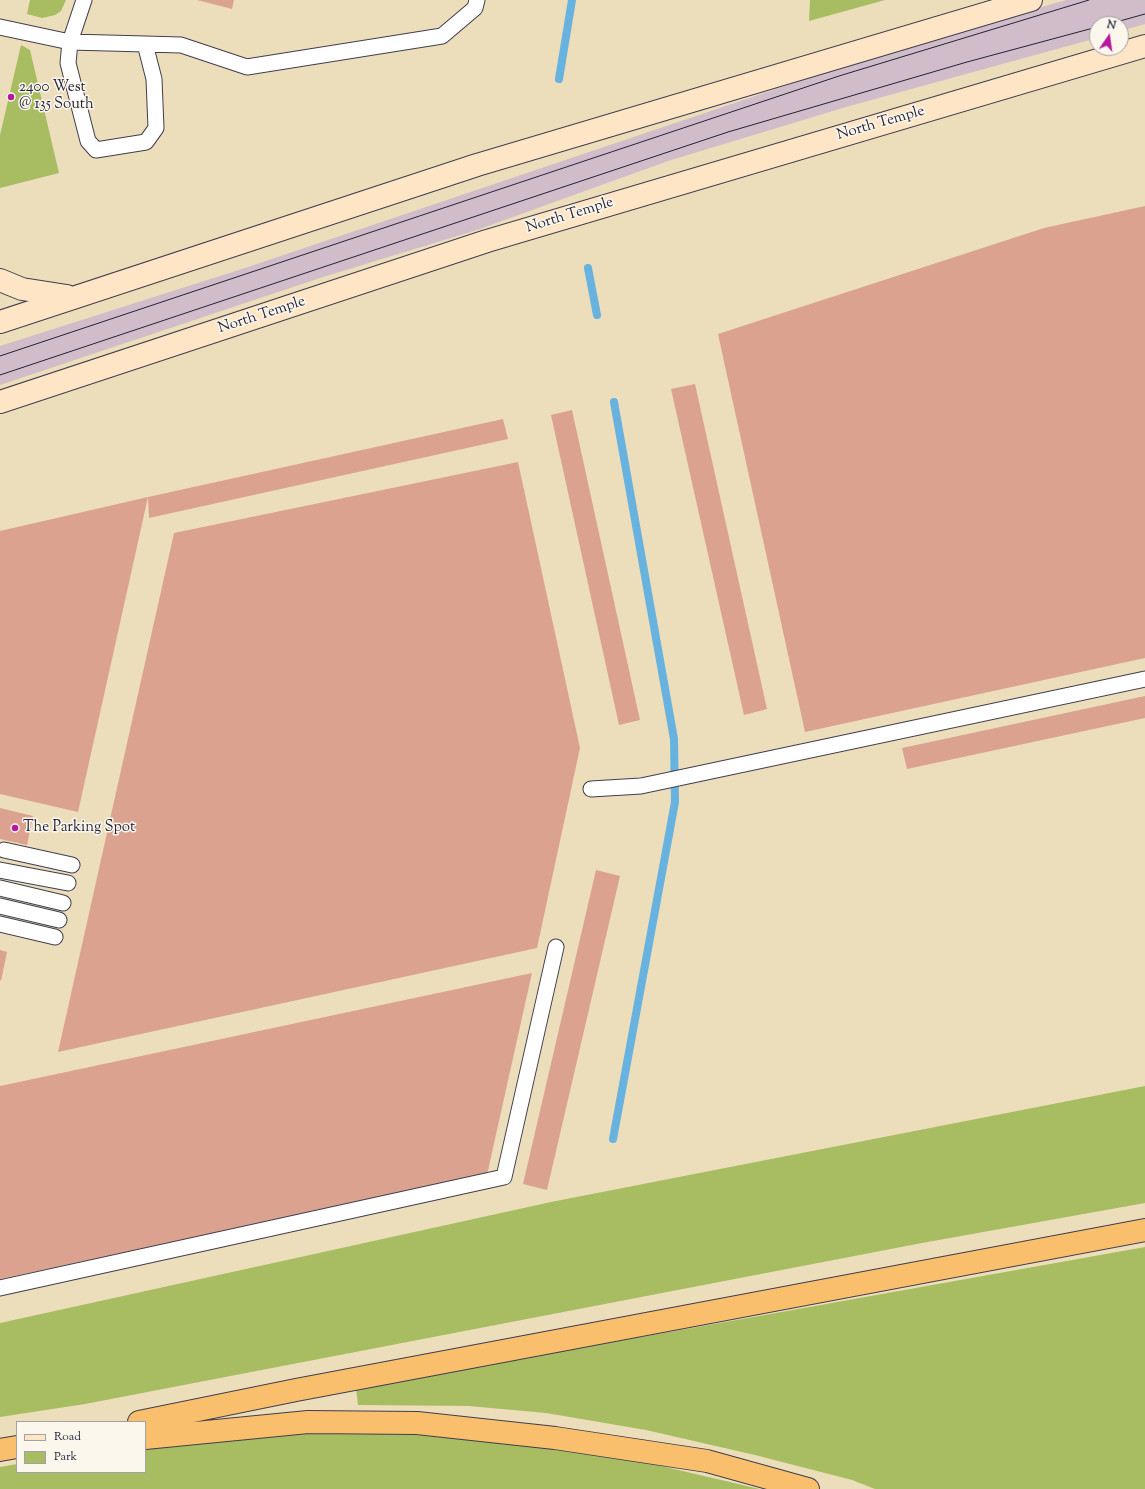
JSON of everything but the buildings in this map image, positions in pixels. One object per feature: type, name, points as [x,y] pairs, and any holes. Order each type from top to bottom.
[{"type":"highway","points":[[143,1421],[312,1387],[1145,1230]]},
{"type":"highway","points":[[146,1438],[308,1422],[417,1423],[555,1438],[707,1461],[808,1489]]},
{"type":"highway","points":[[0,1450],[16,1447]]},
{"type":"highway","points":[[0,1457],[16,1454]]},
{"type":"main road","points":[[0,322],[477,165],[1031,0]]},
{"type":"main road","name":"North Temple","points":[[0,402],[487,241],[1145,46]]},
{"type":"main road","points":[[0,280],[33,292],[74,297]]},
{"type":"lane","points":[[84,0],[70,42],[68,63],[88,141],[96,150],[146,142],[156,128],[154,79],[145,44]]},
{"type":"lane","points":[[0,27],[70,42],[181,44],[247,67],[442,36],[475,8],[477,0]]},
{"type":"lane","points":[[591,789],[641,786],[712,772],[1145,679]]},
{"type":"lane","points":[[4,850],[72,865]]},
{"type":"lane","points":[[0,870],[68,884]]},
{"type":"lane","points":[[0,888],[63,903]]},
{"type":"lane","points":[[0,906],[59,920]]},
{"type":"lane","points":[[0,924],[55,937]]},
{"type":"lane","points":[[0,1288],[504,1177],[556,947]]},
{"type":"shaded area","points":[[1066,0],[1145,0],[1145,24],[1129,29],[1129,16],[1089,16],[1089,40],[846,107],[668,161],[477,230],[323,277],[0,385],[0,346],[245,268],[874,56]]},
{"type":"green space","points":[[30,0],[66,0],[61,11],[55,15],[42,18],[27,14]]},
{"type":"green space","points":[[810,0],[885,0],[809,21]]},
{"type":"green space","points":[[21,45],[30,50],[59,173],[0,188],[0,135]]},
{"type":"green space","points":[[1145,1086],[1145,1203],[922,1243],[85,1404],[0,1417],[0,1323],[551,1202]]},
{"type":"green space","points":[[1145,1247],[1145,1489],[875,1489],[852,1480],[755,1455],[646,1430],[546,1413],[469,1406],[358,1405],[356,1388]]},
{"type":"green space","points":[[306,1434],[413,1434],[535,1445],[644,1462],[760,1489],[0,1489],[0,1467],[16,1464],[16,1473],[146,1473],[146,1445],[203,1439]]},
{"type":"waterway","points":[[559,79],[572,0]]},
{"type":"waterway","points":[[588,268],[597,315]]},
{"type":"waterway","points":[[613,1139],[675,802],[674,739],[614,402]]},
{"type":"tram line","points":[[0,356],[839,76],[1089,0]]},
{"type":"tram line","points":[[1129,18],[1145,14]]},
{"type":"tram line","points":[[0,375],[728,132],[967,62],[1089,29]]},
{"type":"place","name":"2400 West @ 135 South","points":[[11,97]]},
{"type":"place","name":"The Parking Spot","points":[[15,828]]}]
